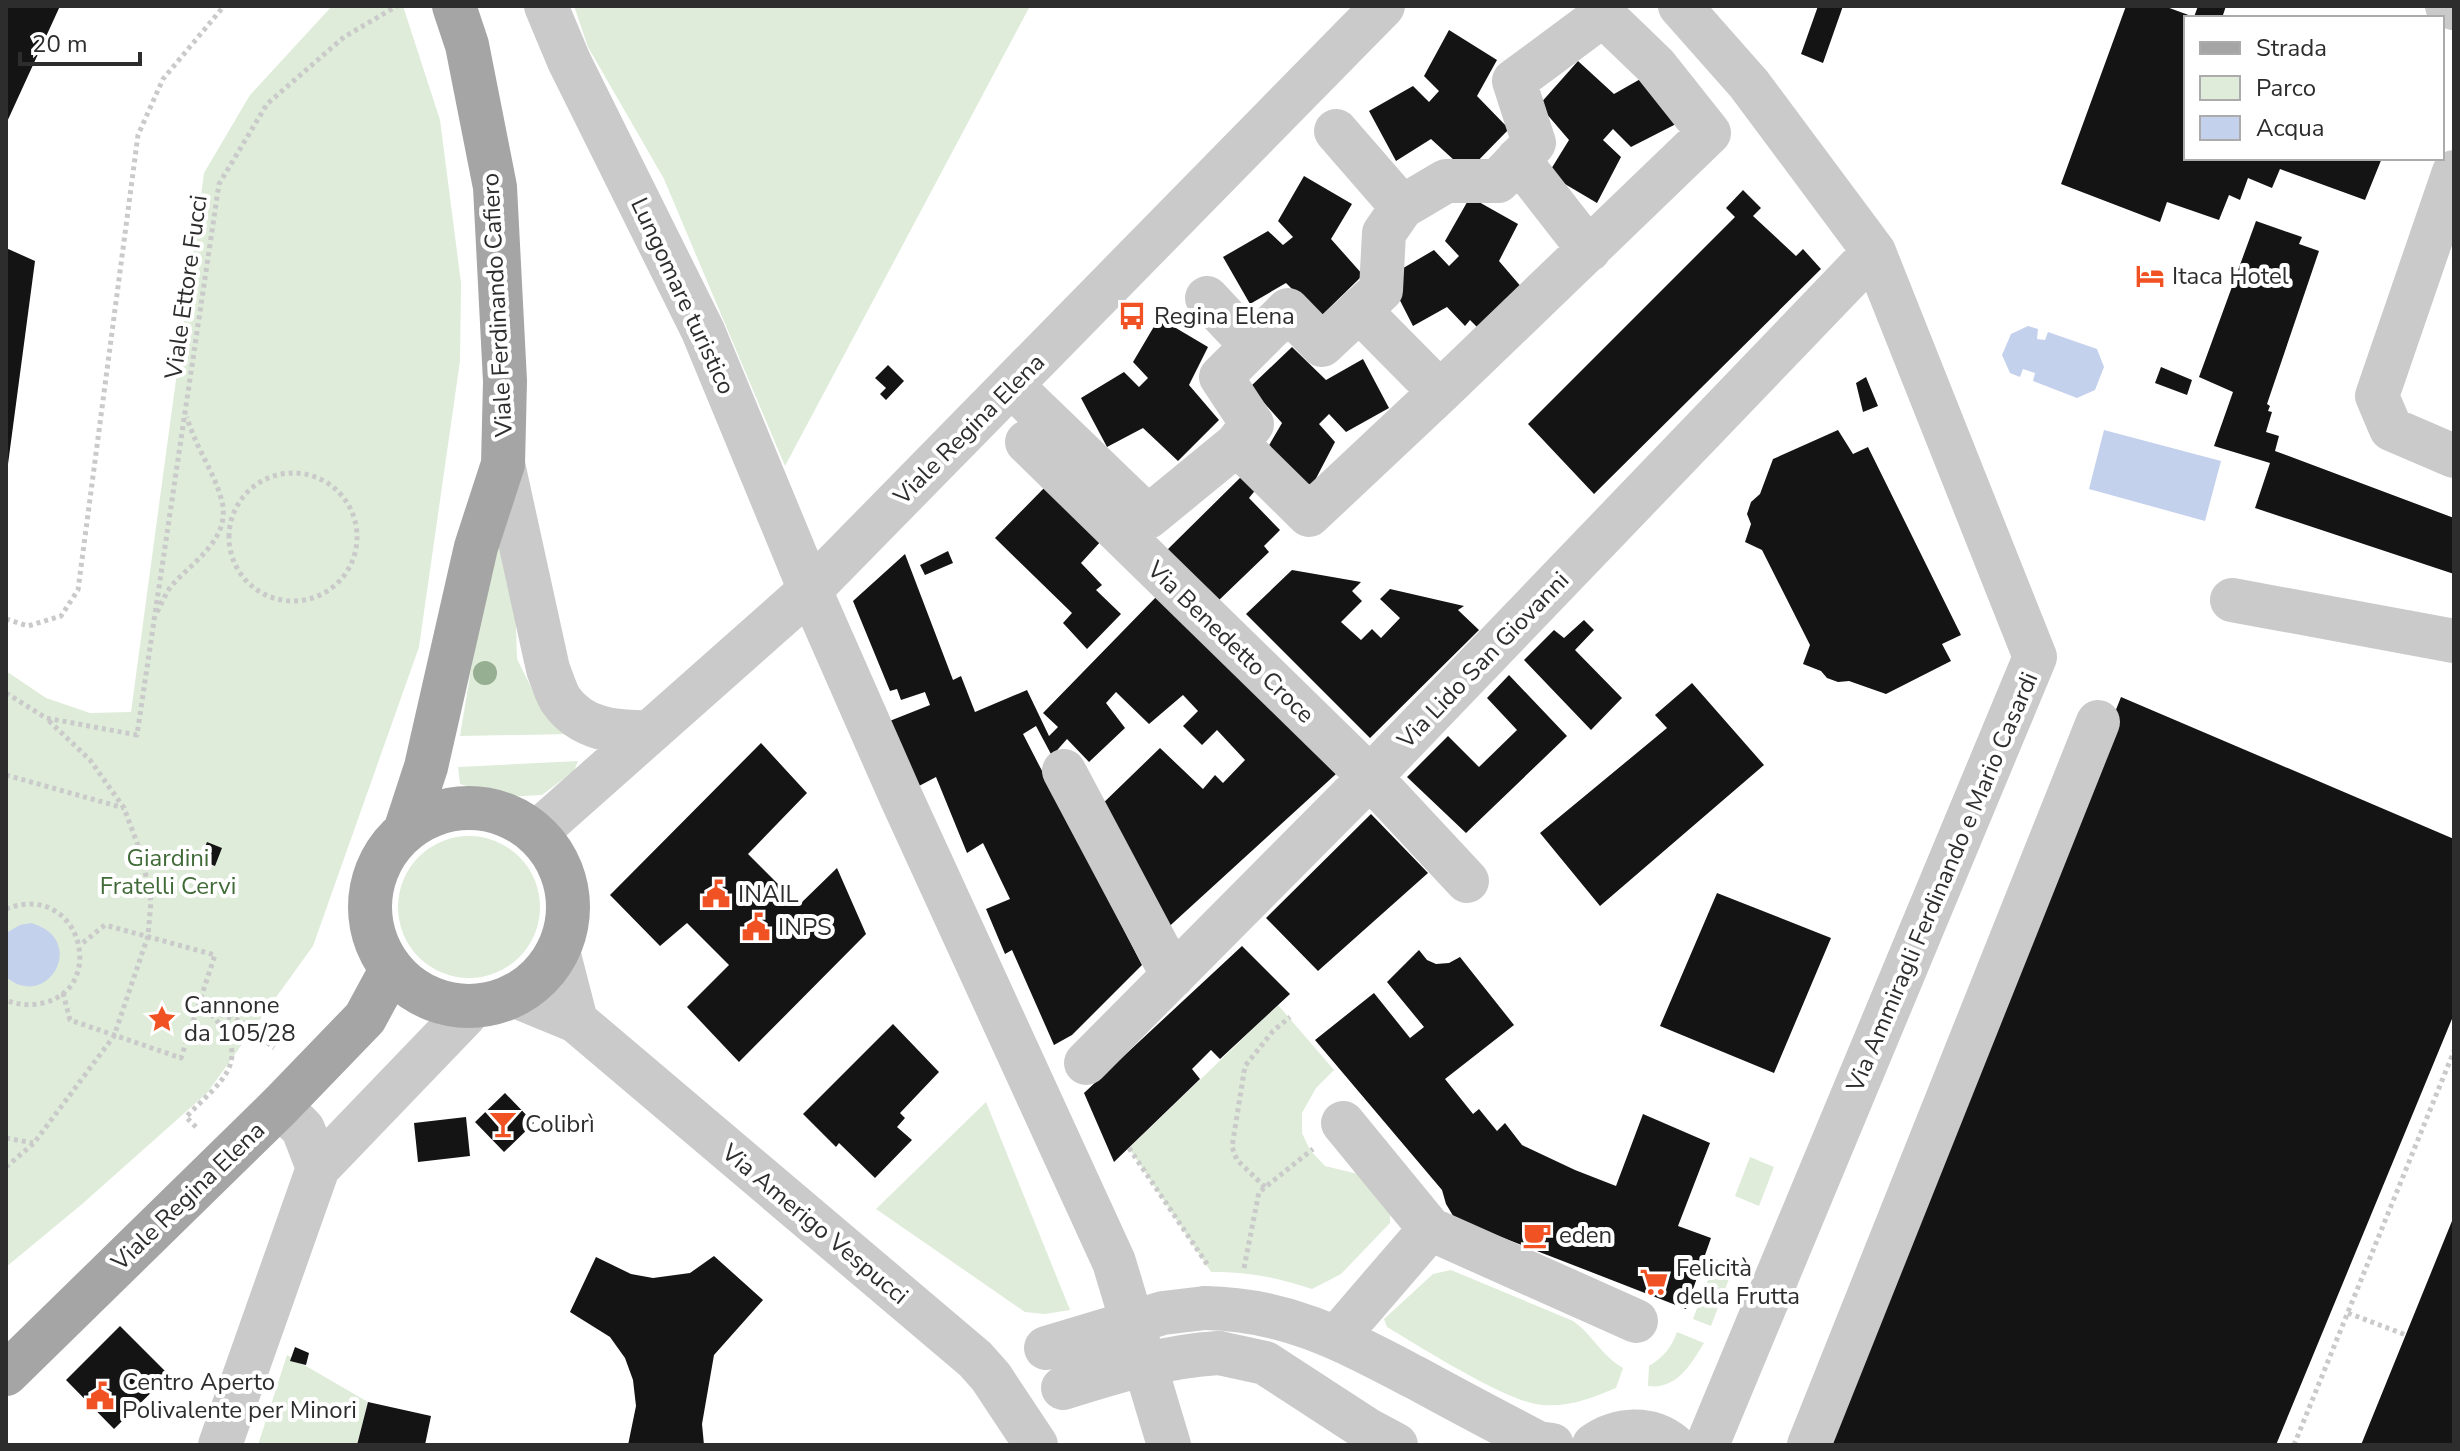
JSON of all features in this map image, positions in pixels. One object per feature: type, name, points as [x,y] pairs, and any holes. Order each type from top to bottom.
[{"type":"main road","name":"Viale Ferdinando Cafiero","points":[[423,820],[426,767],[476,547],[503,464],[505,381],[495,187],[467,45],[454,6]]},
{"type":"main road","points":[[466,807],[491,810],[515,819],[536,833],[556,858],[567,889],[567,921],[558,951],[539,977],[513,995],[493,1003],[472,1006],[444,1003],[404,981],[372,934],[369,895],[381,858],[423,820],[466,807]]},
{"type":"main road","name":"Viale Regina Elena","points":[[6,1374],[404,981]]},
{"type":"street","name":"Lungomare turistico","points":[[546,6],[569,61],[703,331],[810,590],[901,797],[1114,1262],[1169,1445]]},
{"type":"street","name":"Viale Regina Elena","points":[[536,833],[810,590],[1383,6]]},
{"type":"street","name":"Via Ammiragli Ferdinando e Mario Casardi","points":[[1680,6],[1749,84],[1874,252],[2035,657],[1707,1445]]},
{"type":"street","points":[[2447,6],[2454,8]]},
{"type":"street","points":[[1001,396],[1148,517],[1237,444],[1252,424],[1221,377],[1288,310],[1322,345],[1381,290],[1384,233],[1402,207],[1446,181],[1498,181],[1534,143],[1514,81],[1603,15],[1655,65],[1709,133],[1309,515],[1237,444]]},
{"type":"street","points":[[1336,131],[1402,207]]},
{"type":"street","points":[[1518,159],[1589,250]]},
{"type":"street","points":[[2454,172],[2377,396],[2391,429],[2454,456]]},
{"type":"street","name":"Via Lido San Giovanni","points":[[1086,1063],[1370,777],[1874,252]]},
{"type":"street","points":[[1207,298],[1252,346]]},
{"type":"street","points":[[1359,310],[1440,392]]},
{"type":"street","name":"Via Benedetto Croce","points":[[1001,396],[1467,881]]},
{"type":"street","name":"Viale Ferdinando Cafiero","points":[[503,464],[548,669],[560,699],[580,718],[599,728],[650,732]]},
{"type":"street","points":[[2232,600],[2454,641]]},
{"type":"street","points":[[1809,1445],[2098,722]]},
{"type":"street","points":[[1064,771],[1173,976]]},
{"type":"street","points":[[558,951],[576,1021]]},
{"type":"street","name":"Via Amerigo Vespucci","points":[[513,995],[576,1021],[975,1359],[991,1377],[1027,1431]]},
{"type":"street","points":[[220,1445],[318,1168],[465,1015]]},
{"type":"street","points":[[280,1106],[303,1129],[318,1168]]},
{"type":"street","points":[[1343,1123],[1430,1229],[1636,1321]]},
{"type":"street","points":[[1337,1337],[1430,1229]]},
{"type":"street","points":[[991,1377],[1046,1348],[1163,1313],[1220,1308],[1287,1320],[1337,1337],[1538,1443],[1552,1445]]},
{"type":"street","points":[[1027,1431],[1063,1388],[1126,1368],[1184,1355],[1219,1353],[1265,1363],[1396,1445]]},
{"type":"street","points":[[1594,1445],[1625,1431],[1647,1432],[1673,1445]]},
{"type":"path","points":[[6,619],[28,626],[61,616],[78,590],[138,135],[163,79],[224,6]]},
{"type":"path","name":"Viale Ettore Fucci","points":[[46,718],[137,735],[219,184],[267,104],[344,37],[397,6]]},
{"type":"path","name":"Viale Ettore Fucci","points":[[154,616],[169,588],[216,540],[228,517],[192,438],[185,412]]},
{"type":"path","points":[[293,473],[314,476],[332,486],[346,500],[355,519],[357,539],[353,559],[342,578],[325,592],[305,600],[283,600],[262,593],[245,579],[233,561],[228,540],[228,517],[255,485],[273,475],[293,473]]},
{"type":"path","points":[[6,693],[46,718],[90,760],[124,808],[142,856],[151,901],[148,936],[114,1036],[34,1143],[6,1167]]},
{"type":"path","points":[[6,775],[124,808]]},
{"type":"path","points":[[6,909],[35,903],[51,907],[75,930],[80,945],[80,963],[74,980],[63,993],[48,1002],[31,1005],[6,1000]]},
{"type":"path","points":[[63,993],[70,1020],[181,1058],[215,955],[105,925],[80,945]]},
{"type":"path","points":[[197,1007],[241,1021],[274,1048]]},
{"type":"path","points":[[196,1127],[186,1117],[228,1074],[232,1060],[224,1027],[208,1011]]},
{"type":"path","points":[[1265,1187],[1237,1160],[1232,1147],[1245,1066],[1273,1031],[1290,1017]]},
{"type":"path","points":[[2294,1445],[2454,1051]]},
{"type":"path","points":[[1220,1308],[1259,1192],[1343,1123]]},
{"type":"path","points":[[6,1138],[34,1143]]},
{"type":"path","points":[[1129,1148],[1220,1308]]},
{"type":"path","points":[[2348,1313],[2406,1335]]},
{"type":"green space","name":"Giardini Fratelli Cervi","points":[[332,6],[403,6],[440,120],[461,283],[460,361],[419,647],[313,946],[207,1093],[6,1267],[6,671],[46,698],[90,713],[131,712],[204,173],[250,95]]},
{"type":"green space","points":[[574,6],[1030,6],[785,466],[664,179],[588,47]]},
{"type":"green space","points":[[499,534],[515,600],[517,659],[546,717],[571,734],[460,736],[492,542]]},
{"type":"green space","points":[[578,761],[574,771],[542,795],[501,797],[460,784],[458,767]]},
{"type":"green space","points":[[469,836],[496,841],[519,857],[535,880],[540,907],[535,934],[519,957],[496,973],[469,978],[442,973],[419,957],[403,934],[398,907],[403,880],[419,857],[442,841]]},
{"type":"green space","points":[[1278,1005],[1334,1070],[1316,1088],[1302,1113],[1302,1133],[1310,1150],[1325,1166],[1358,1174],[1390,1209],[1390,1223],[1341,1274],[1312,1289],[1262,1276],[1211,1272],[1129,1148]]},
{"type":"green space","points":[[986,1102],[1070,1310],[1045,1314],[1025,1312],[876,1209]]},
{"type":"green space","points":[[1750,1157],[1774,1167],[1759,1206],[1735,1196]]},
{"type":"green space","points":[[1716,1259],[1734,1266],[1711,1326],[1693,1319]]},
{"type":"green space","points":[[1451,1270],[1573,1321],[1623,1368],[1616,1388],[1572,1403],[1543,1405],[1528,1402],[1465,1373],[1387,1327],[1384,1319],[1433,1274]]},
{"type":"green space","points":[[1677,1332],[1704,1343],[1675,1380],[1648,1386],[1649,1366],[1666,1352]]},
{"type":"green space","points":[[287,1355],[368,1402],[357,1445],[258,1445]]},
{"type":"water","points":[[2028,326],[2038,329],[2037,339],[2045,340],[2048,332],[2097,349],[2104,367],[2095,390],[2077,398],[2033,381],[2035,373],[2023,369],[2020,377],[2010,373],[2002,355],[2011,334]]},
{"type":"water","points":[[2104,430],[2221,461],[2205,521],[2089,489]]},
{"type":"water","points":[[31,923],[48,931],[57,943],[60,956],[48,980],[36,986],[22,985],[6,977],[6,933]]},
{"type":"building","points":[[6,6],[60,6],[6,124]]},
{"type":"building","points":[[1818,6],[1843,6],[1823,63],[1801,54]]},
{"type":"building","points":[[2126,6],[2164,6],[2191,16],[2184,16],[2184,160],[2381,160],[2365,200],[2280,169],[2272,188],[2248,178],[2240,200],[2229,195],[2219,220],[2167,202],[2160,222],[2061,184]]},
{"type":"building","points":[[2198,6],[2226,6],[2223,16],[2194,16]]},
{"type":"building","points":[[1449,30],[1497,60],[1477,96],[1509,129],[1467,172],[1431,139],[1396,161],[1369,111],[1413,86],[1429,102],[1439,91],[1424,76]]},
{"type":"building","points":[[1578,61],[1614,94],[1651,73],[1676,124],[1631,147],[1613,129],[1603,140],[1621,157],[1597,203],[1548,174],[1569,140],[1539,105]]},
{"type":"building","points":[[1304,176],[1352,204],[1331,239],[1363,275],[1320,317],[1286,283],[1250,304],[1223,257],[1268,231],[1283,245],[1293,237],[1278,221]]},
{"type":"building","points":[[1743,190],[1761,208],[1753,216],[1796,256],[1803,249],[1821,269],[1594,494],[1528,424],[1735,217],[1726,208]]},
{"type":"building","points":[[1470,197],[1518,224],[1499,261],[1529,296],[1487,337],[1470,320],[1465,326],[1447,307],[1413,326],[1388,277],[1434,250],[1449,266],[1459,256],[1445,241]]},
{"type":"building","points":[[2256,221],[2302,237],[2299,244],[2319,251],[2267,404],[2270,406],[2268,411],[2272,412],[2266,432],[2279,436],[2275,451],[2454,518],[2454,574],[2255,508],[2270,463],[2214,446],[2233,392],[2199,377]]},
{"type":"building","points":[[6,248],[35,261],[8,464],[6,464]]},
{"type":"building","points":[[1159,318],[1208,347],[1189,385],[1219,420],[1178,461],[1143,428],[1107,447],[1081,398],[1124,372],[1139,387],[1148,378],[1133,362]]},
{"type":"building","points":[[1292,347],[1326,380],[1363,359],[1389,408],[1346,432],[1329,414],[1319,424],[1335,442],[1311,488],[1261,459],[1282,423],[1250,387]]},
{"type":"building","points":[[888,365],[904,381],[886,400],[880,394],[886,388],[875,378]]},
{"type":"building","points":[[2161,367],[2192,380],[2187,395],[2155,383]]},
{"type":"building","points":[[1866,377],[1878,406],[1863,412],[1856,383]]},
{"type":"building","points":[[1838,430],[1853,454],[1868,447],[1961,635],[1942,644],[1951,661],[1886,694],[1849,681],[1838,682],[1803,664],[1810,645],[1762,550],[1745,542],[1751,524],[1747,514],[1751,502],[1760,494],[1773,459]]},
{"type":"building","points":[[1247,471],[1261,483],[1249,498],[1280,530],[1264,546],[1269,552],[1217,602],[1165,552]]},
{"type":"building","points":[[1047,485],[1102,540],[1081,563],[1102,585],[1096,590],[1121,614],[1087,649],[1063,623],[1072,613],[995,538]]},
{"type":"building","points":[[948,551],[953,563],[925,575],[920,565]]},
{"type":"building","points":[[905,554],[953,680],[961,676],[975,712],[1027,690],[1049,736],[1058,727],[1043,713],[1158,595],[1336,774],[1162,933],[1096,810],[1160,748],[1203,789],[1215,775],[1223,783],[1245,760],[1217,730],[1202,745],[1183,726],[1198,711],[1183,695],[1149,724],[1116,692],[1106,703],[1125,728],[1089,762],[1067,739],[1052,756],[1036,726],[1023,734],[1142,965],[1072,1035],[1054,1045],[1012,950],[1005,954],[986,909],[1010,899],[983,843],[967,853],[936,777],[919,786],[882,724],[930,705],[925,692],[901,700],[897,689],[890,691],[853,601]]},
{"type":"building","points":[[1292,570],[1361,582],[1352,591],[1362,601],[1341,622],[1361,640],[1372,629],[1381,638],[1400,618],[1380,599],[1390,589],[1464,606],[1458,610],[1479,630],[1370,738],[1246,614]]},
{"type":"building","points":[[1584,620],[1594,630],[1575,650],[1622,698],[1591,730],[1524,660],[1554,630],[1564,638]]},
{"type":"building","points":[[1509,675],[1567,736],[1466,833],[1407,777],[1448,736],[1479,767],[1517,730],[1487,698]]},
{"type":"building","points":[[1692,683],[1764,765],[1600,906],[1540,833],[1667,728],[1655,715]]},
{"type":"building","points":[[2121,697],[2454,839],[2454,1014],[2276,1445],[1825,1445]]},
{"type":"building","points":[[761,743],[807,793],[748,854],[799,905],[837,868],[866,934],[739,1062],[687,1007],[729,965],[687,923],[660,946],[610,895]]},
{"type":"building","points":[[1371,814],[1428,873],[1318,971],[1266,918]]},
{"type":"building","points":[[207,842],[222,848],[215,866],[200,860]]},
{"type":"building","points":[[1717,893],[1831,938],[1774,1073],[1660,1026]]},
{"type":"building","points":[[1242,946],[1290,994],[1220,1059],[1211,1050],[1192,1069],[1200,1079],[1114,1162],[1084,1093]]},
{"type":"building","points":[[1419,950],[1427,960],[1436,964],[1449,963],[1460,957],[1514,1025],[1445,1079],[1473,1114],[1479,1109],[1497,1131],[1505,1123],[1522,1145],[1616,1186],[1643,1114],[1710,1143],[1678,1226],[1711,1238],[1686,1309],[1455,1219],[1442,1190],[1315,1040],[1374,993],[1410,1038],[1424,1027],[1387,982]]},
{"type":"building","points":[[893,1024],[939,1072],[900,1113],[905,1118],[897,1127],[912,1140],[875,1178],[839,1143],[836,1147],[803,1114]]},
{"type":"building","points":[[505,1093],[534,1123],[504,1152],[475,1122]]},
{"type":"building","points":[[466,1117],[470,1156],[418,1162],[414,1123]]},
{"type":"building","points":[[2454,1216],[2454,1445],[2361,1445]]},
{"type":"building","points":[[714,1256],[763,1300],[714,1355],[702,1424],[704,1445],[628,1445],[636,1406],[633,1380],[625,1358],[610,1337],[570,1312],[596,1257],[631,1274],[653,1278],[690,1273]]},
{"type":"building","points":[[120,1326],[169,1375],[114,1429],[66,1380]]},
{"type":"building","points":[[295,1347],[309,1353],[306,1365],[290,1361]]},
{"type":"building","points":[[368,1402],[431,1416],[425,1445],[357,1445]]},
{"type":"place","name":"Itaca Hotel","points":[[2150,276]]},
{"type":"place","name":"Regina Elena","points":[[1132,316]]},
{"type":"place","name":"INAIL","points":[[716,894]]},
{"type":"place","name":"INPS","points":[[756,927]]},
{"type":"place","name":"Cannone da 105/28","points":[[162,1019]]},
{"type":"place","name":"Colibrì","points":[[503,1124]]},
{"type":"place","name":"eden","points":[[1537,1235]]},
{"type":"place","name":"Felicità della Frutta","points":[[1654,1282]]},
{"type":"place","name":"Centro Aperto Polivalente per Minori","points":[[100,1396]]}]
